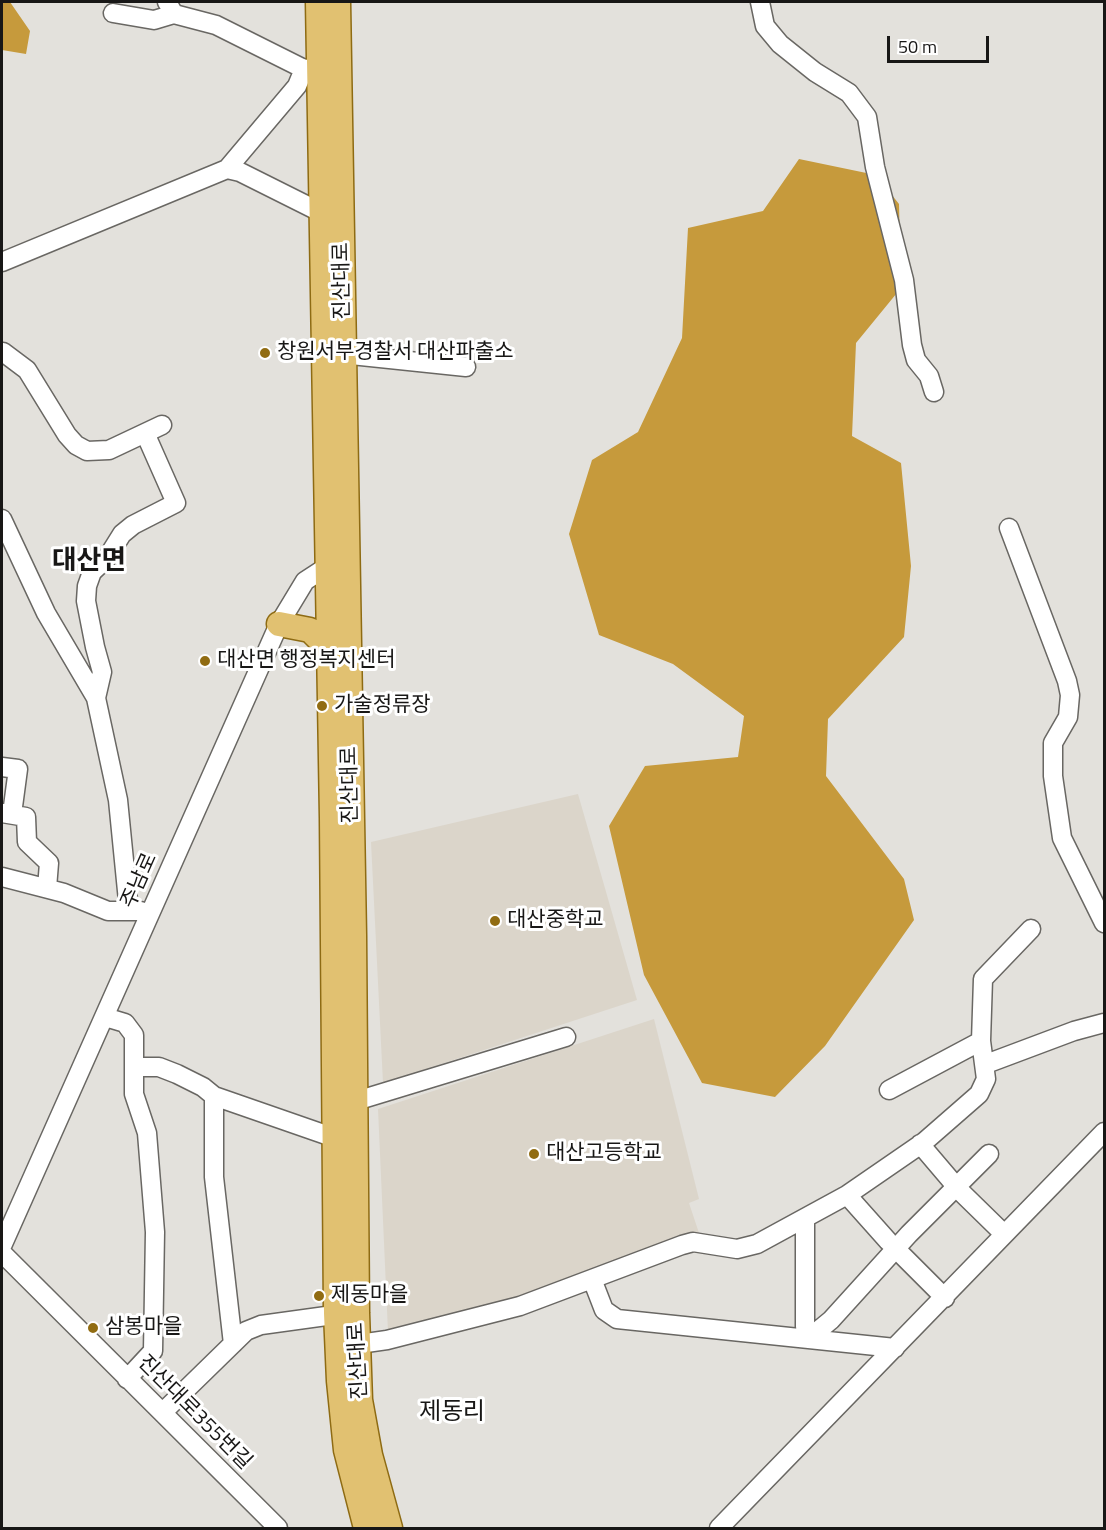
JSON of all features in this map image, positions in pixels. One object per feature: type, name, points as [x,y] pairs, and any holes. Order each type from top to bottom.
[{"type":"main road","name":"진산대로","points":[[318,2],[335,353],[348,1345],[346,1450],[366,1528]]},
{"type":"main road","name":"진산대로","points":[[335,353],[322,213],[321,68],[338,2]]},
{"type":"main road","name":"진산대로","points":[[338,566],[328,648],[345,1101],[335,1138],[347,1313]]},
{"type":"main road","points":[[279,624],[310,630],[328,648]]},
{"type":"main road","name":"진산대로","points":[[348,1345],[370,1455],[390,1528]]},
{"type":"street","points":[[760,2],[765,26],[780,44],[816,72],[849,93],[867,117],[875,167],[904,280],[912,345],[916,360],[929,376],[934,392]]},
{"type":"street","points":[[113,13],[154,20],[171,8],[321,68]]},
{"type":"street","points":[[2,262],[227,169],[297,86],[321,68]]},
{"type":"street","points":[[227,169],[240,172],[322,213]]},
{"type":"street","points":[[335,353],[466,368]]},
{"type":"street","points":[[2,354],[27,370],[67,435],[76,446],[87,451],[109,450],[162,425]]},
{"type":"street","points":[[96,698],[102,672],[94,647],[86,601],[87,586],[92,572],[107,558],[122,534],[133,525],[176,503],[145,433]]},
{"type":"street","points":[[2,522],[46,613],[96,698],[118,800],[129,911]]},
{"type":"street","points":[[1009,528],[1067,681],[1070,695],[1068,717],[1053,743],[1053,776],[1062,838],[1104,923]]},
{"type":"street","name":"주남로","points":[[2,1246],[279,624],[305,581],[338,566]]},
{"type":"street","points":[[2,767],[18,769],[7,814],[26,816],[27,842],[49,863],[46,888]]},
{"type":"street","points":[[2,877],[46,888],[108,911],[152,911]]},
{"type":"street","points":[[348,1345],[387,1340],[520,1306],[693,1242],[737,1249],[746,1248],[770,1239],[805,1221],[848,1195],[920,1144],[979,1094],[986,1079],[986,1064],[981,1041],[983,979],[1031,929]]},
{"type":"street","points":[[105,1017],[125,1023],[132,1029],[134,1094],[147,1133],[156,1232],[153,1351],[127,1379]]},
{"type":"street","points":[[986,1064],[1074,1031],[1104,1023]]},
{"type":"street","points":[[345,1101],[566,1037]]},
{"type":"street","points":[[889,1090],[981,1041]]},
{"type":"street","points":[[134,1067],[159,1067],[203,1087],[214,1096],[335,1138]]},
{"type":"street","points":[[214,1096],[214,1177],[233,1344]]},
{"type":"street","points":[[718,1528],[945,1298],[1104,1132]]},
{"type":"street","points":[[920,1144],[955,1185],[1004,1234]]},
{"type":"street","points":[[808,1339],[831,1320],[955,1185],[989,1154]]},
{"type":"street","points":[[848,1195],[895,1249],[945,1298]]},
{"type":"street","points":[[805,1221],[805,1326],[808,1339]]},
{"type":"street","name":"진산대로355번길","points":[[2,1253],[278,1528]]},
{"type":"street","points":[[592,1279],[604,1310],[617,1319],[895,1348]]},
{"type":"street","points":[[163,1412],[246,1331],[261,1325],[347,1313]]},
{"type":"path","points":[[845,2],[866,2]]},
{"type":"shaded area","points":[[2,2],[10,2],[30,31],[26,54],[2,50]]},
{"type":"shaded area","points":[[799,159],[876,175],[899,204],[901,288],[856,343],[852,436],[901,463],[911,566],[904,637],[828,719],[826,776],[904,879],[914,920],[825,1046],[775,1097],[702,1083],[644,975],[609,826],[645,766],[738,757],[744,716],[673,664],[599,635],[569,534],[592,460],[638,432],[682,338],[688,228],[763,211]]},
{"type":"shaded area","name":"대산중학교","points":[[578,794],[637,1000],[383,1083],[371,842]]},
{"type":"shaded area","name":"대산고등학교","points":[[654,1019],[699,1199],[689,1203],[699,1233],[516,1303],[388,1332],[378,1109]]},
{"type":"place","name":"창원서부경찰서 대산파출소","points":[[265,353]]},
{"type":"place","name":"대산면 행정복지센터","points":[[205,661]]},
{"type":"place","name":"가술정류장","points":[[322,706]]},
{"type":"place","name":"대산중학교","points":[[495,921]]},
{"type":"place","name":"대산고등학교","points":[[534,1154]]},
{"type":"place","name":"제동마을","points":[[319,1296]]},
{"type":"place","name":"삼봉마을","points":[[93,1328]]},
{"type":"district","name":"대산면","points":[[89,562]]},
{"type":"district","name":"제동리","points":[[452,1413]]}]
